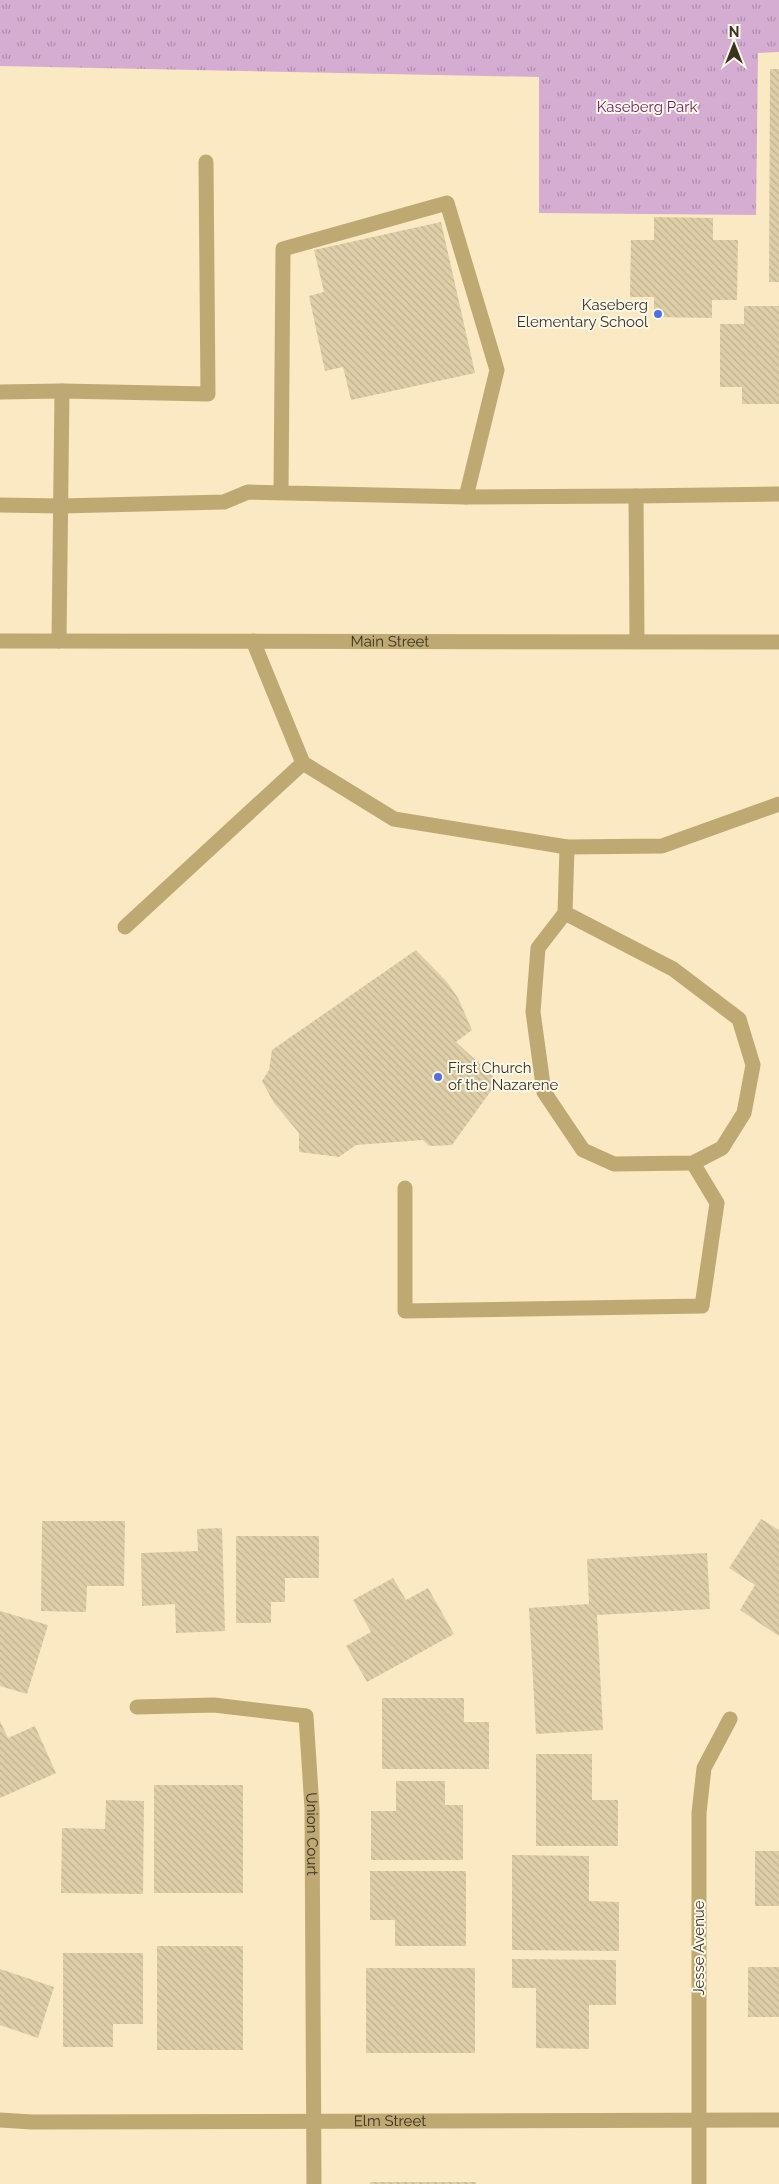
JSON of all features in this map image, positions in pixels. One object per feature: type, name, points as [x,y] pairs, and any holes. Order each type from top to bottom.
[{"type":"street","points":[[0,392],[62,391],[208,394],[206,162]]},
{"type":"street","points":[[281,493],[283,249],[447,203],[497,370],[466,497]]},
{"type":"street","points":[[58,641],[62,391]]},
{"type":"street","points":[[0,505],[61,506],[224,502],[248,492],[466,497],[779,494]]},
{"type":"street","points":[[636,496],[637,642]]},
{"type":"street","name":"Main Street","points":[[0,641],[779,642]]},
{"type":"street","points":[[253,642],[303,763],[394,819],[567,847],[662,846],[779,804]]},
{"type":"street","points":[[125,926],[303,763]]},
{"type":"street","points":[[565,913],[673,969],[739,1018],[753,1065],[744,1113],[722,1148],[693,1163],[614,1164],[583,1150],[544,1092],[533,1012],[538,948],[565,913],[567,847]]},
{"type":"street","points":[[405,1188],[405,1311],[702,1306],[717,1203],[693,1163]]},
{"type":"street","name":"Union Court","points":[[137,1707],[214,1705],[306,1716],[312,1808],[314,2121]]},
{"type":"street","name":"Jesse Avenue","points":[[699,2184],[699,1812],[704,1768],[730,1719]]},
{"type":"street","name":"Elm Street","points":[[0,2120],[32,2122],[779,2120]]},
{"type":"street","points":[[314,2121],[314,2184]]},
{"type":"green space","name":"Kaseberg Park","points":[[0,0],[779,0],[779,52],[758,53],[756,215],[539,213],[539,77],[0,66]]},
{"type":"building","points":[[770,69],[779,69],[779,282],[769,282]]},
{"type":"building","points":[[654,217],[713,218],[713,240],[738,240],[737,300],[712,300],[712,318],[654,317],[654,297],[630,297],[631,240],[654,240]]},
{"type":"building","points":[[441,222],[475,373],[351,400],[343,367],[325,371],[309,296],[324,292],[314,250]]},
{"type":"building","points":[[744,306],[779,306],[779,404],[742,404],[742,387],[720,387],[720,324],[744,324]]},
{"type":"building","points":[[416,950],[447,982],[458,998],[472,1030],[456,1042],[498,1081],[452,1145],[429,1146],[423,1140],[356,1145],[339,1157],[299,1152],[299,1133],[274,1103],[262,1081],[269,1070],[272,1050]]},
{"type":"building","points":[[761,1519],[779,1530],[779,1636],[740,1610],[755,1585],[729,1568]]},
{"type":"building","points":[[42,1521],[125,1521],[124,1586],[87,1586],[86,1612],[41,1611]]},
{"type":"building","points":[[222,1528],[225,1631],[176,1633],[175,1604],[142,1606],[141,1553],[198,1551],[197,1529]]},
{"type":"building","points":[[236,1536],[319,1536],[319,1578],[285,1578],[285,1602],[271,1602],[271,1623],[236,1623]]},
{"type":"building","points":[[707,1553],[710,1609],[597,1615],[603,1730],[536,1734],[529,1608],[589,1604],[587,1559]]},
{"type":"building","points":[[393,1578],[406,1600],[428,1588],[454,1634],[367,1682],[346,1646],[371,1632],[353,1600]]},
{"type":"building","points":[[0,1611],[48,1625],[27,1694],[0,1686]]},
{"type":"building","points":[[382,1698],[464,1698],[464,1722],[489,1722],[489,1769],[382,1769]]},
{"type":"building","points":[[0,1721],[8,1738],[35,1726],[56,1773],[0,1798]]},
{"type":"building","points":[[536,1754],[592,1754],[592,1800],[618,1800],[618,1846],[536,1846]]},
{"type":"building","points":[[396,1781],[445,1781],[445,1805],[463,1805],[463,1860],[371,1860],[371,1811],[396,1811]]},
{"type":"building","points":[[154,1785],[243,1785],[243,1893],[154,1893]]},
{"type":"building","points":[[106,1800],[144,1801],[143,1894],[61,1893],[62,1828],[105,1829]]},
{"type":"building","points":[[755,1851],[779,1851],[779,1906],[755,1906]]},
{"type":"building","points":[[512,1855],[589,1856],[589,1901],[619,1902],[619,1951],[512,1950]]},
{"type":"building","points":[[370,1871],[466,1871],[466,1946],[395,1946],[395,1920],[370,1920]]},
{"type":"building","points":[[157,1946],[243,1946],[243,2050],[157,2050]]},
{"type":"building","points":[[63,1953],[143,1953],[143,2024],[113,2024],[113,2047],[63,2047]]},
{"type":"building","points":[[512,1959],[616,1960],[616,2005],[589,2005],[589,2049],[536,2048],[536,1988],[512,1988]]},
{"type":"building","points":[[748,1967],[779,1967],[779,2017],[748,2017]]},
{"type":"building","points":[[366,1968],[475,1968],[475,2053],[366,2053]]},
{"type":"building","points":[[0,1969],[54,1987],[38,2038],[0,2025]]},
{"type":"building","points":[[370,2182],[476,2182],[476,2184],[370,2184]]},
{"type":"place","name":"Kaseberg Elementary School","points":[[658,314]]},
{"type":"place","name":"First Church of the Nazarene","points":[[438,1077]]}]
